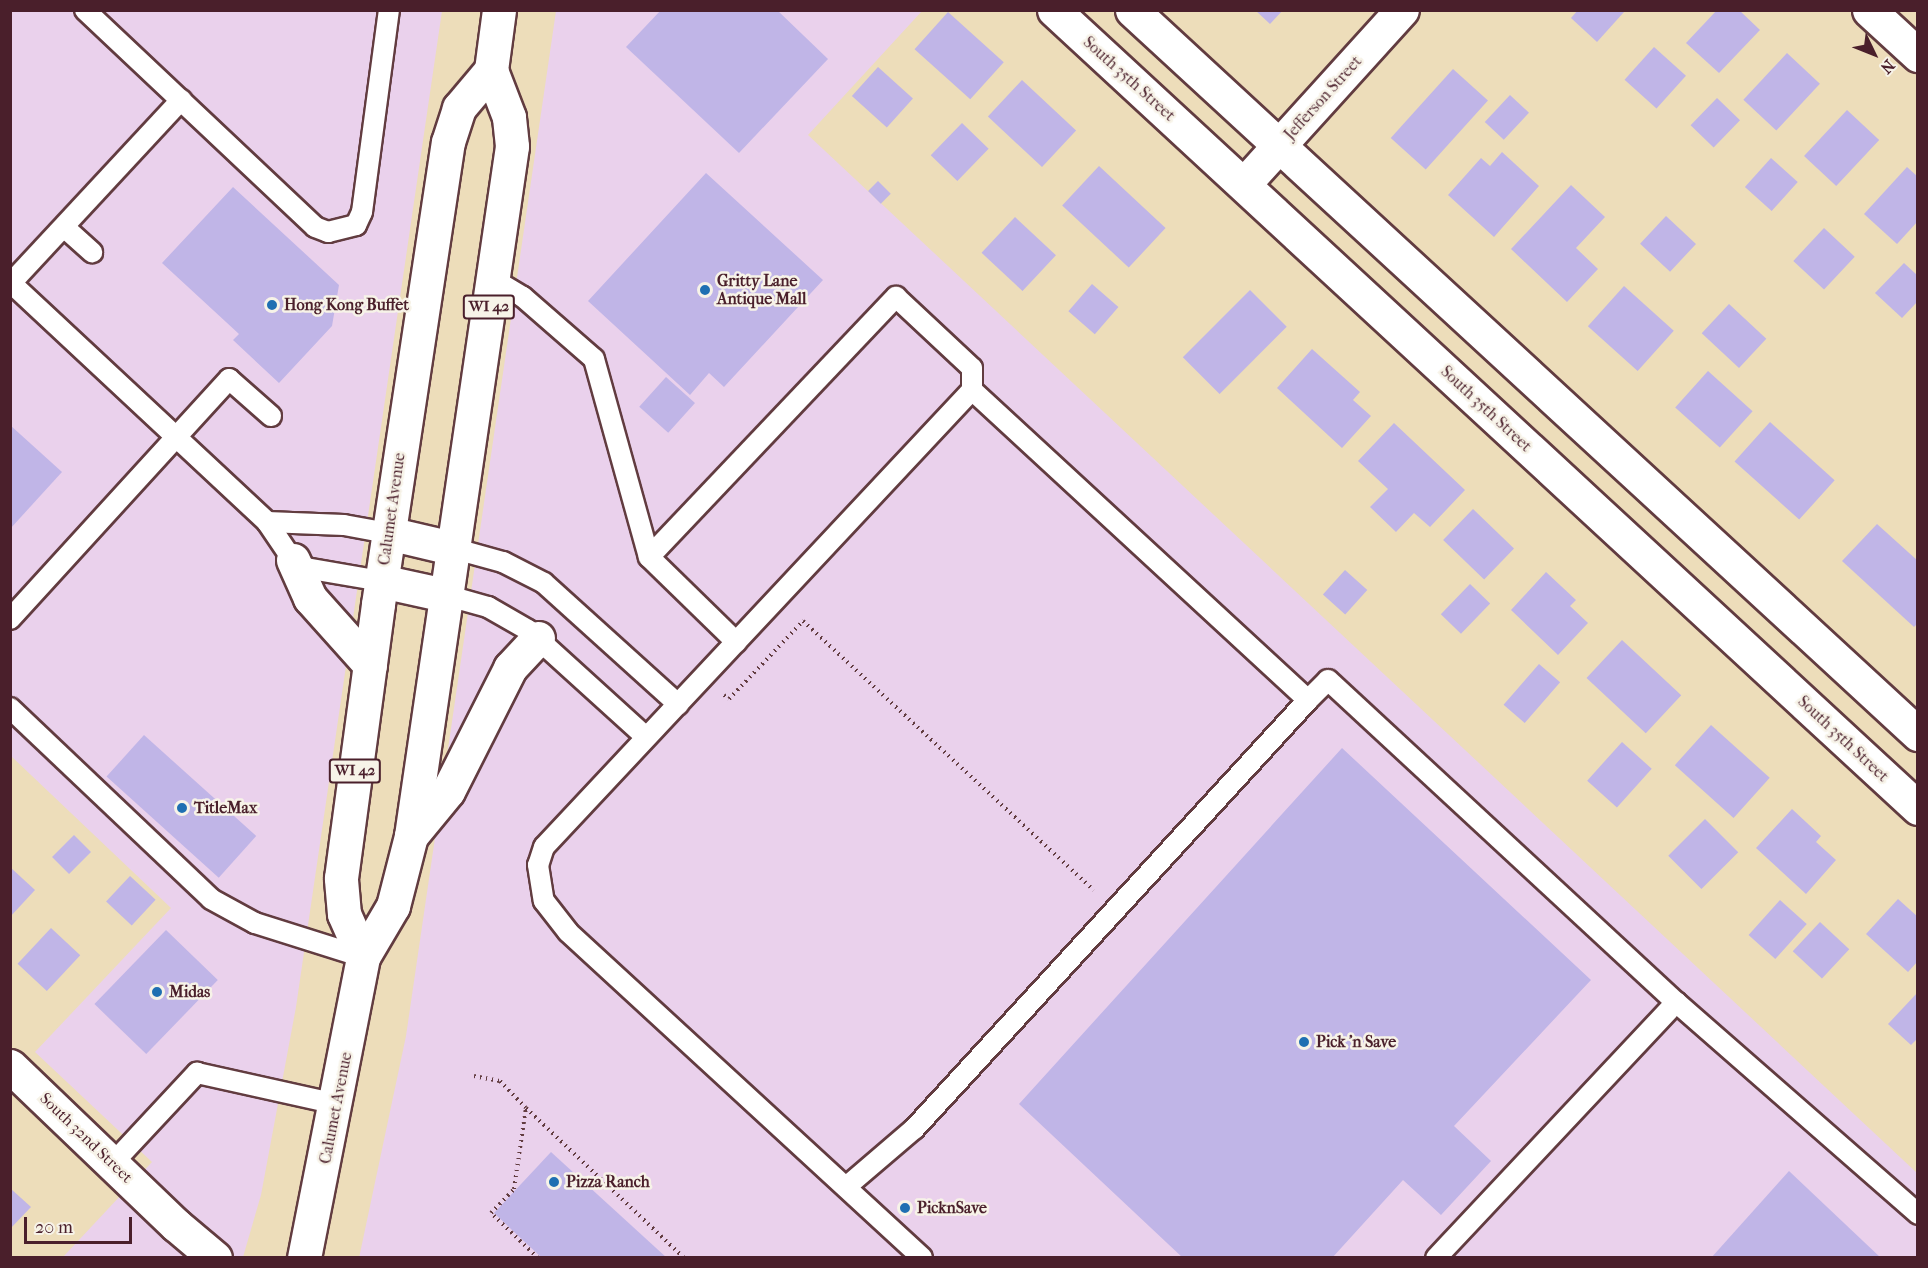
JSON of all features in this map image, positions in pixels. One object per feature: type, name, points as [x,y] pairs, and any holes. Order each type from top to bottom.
[{"type":"street","points":[[490,70],[499,10]]},
{"type":"street","name":"South 35th Street","points":[[1054,10],[1917,808]]},
{"type":"street","points":[[1132,10],[1917,734]]},
{"type":"street","name":"Jefferson Street","points":[[1244,184],[1402,10]]},
{"type":"street","points":[[1869,10],[1917,55]]},
{"type":"street","name":"Calumet Avenue","points":[[304,1257],[336,1104],[363,957],[393,906],[411,836],[512,146],[509,117],[490,70],[459,108],[447,142],[381,581],[341,884],[347,926],[363,957]]},
{"type":"street","points":[[388,533],[452,548]]},
{"type":"street","points":[[293,560],[310,598],[370,664]]},
{"type":"street","points":[[381,581],[445,595]]},
{"type":"street","points":[[411,836],[446,793],[510,668],[538,638]]},
{"type":"street","name":"South 32nd Street","points":[[10,1066],[112,1164],[215,1257]]},
{"type":"lane","points":[[85,10],[315,227],[328,232],[346,230],[356,225],[362,212],[389,10]]},
{"type":"lane","points":[[182,100],[11,283],[267,522],[293,560],[313,571],[381,581]]},
{"type":"lane","points":[[64,227],[92,252]]},
{"type":"lane","points":[[493,279],[523,297],[594,358],[649,557],[736,642]]},
{"type":"lane","points":[[649,557],[896,297],[972,368],[972,390],[544,847],[538,865],[544,902],[568,932],[922,1257]]},
{"type":"lane","points":[[10,619],[229,379],[271,416]]},
{"type":"lane","points":[[972,390],[1308,700]]},
{"type":"lane","points":[[267,522],[344,525],[388,533]]},
{"type":"lane","points":[[452,548],[502,562],[544,583],[678,704]]},
{"type":"lane","points":[[445,595],[488,607],[538,638],[646,737]]},
{"type":"lane","points":[[846,1187],[915,1130],[1328,680],[1676,1002],[1917,1214]]},
{"type":"lane","points":[[10,708],[211,899],[255,923],[363,957]]},
{"type":"lane","points":[[1436,1257],[1676,1002]]},
{"type":"lane","points":[[112,1164],[197,1074],[336,1104]]},
{"type":"path","points":[[722,692],[729,699],[803,621],[1093,890]]},
{"type":"path","points":[[474,1076],[500,1081],[684,1257]]},
{"type":"path","points":[[526,1108],[514,1189],[491,1213],[538,1257]]},
{"type":"shaded area","points":[[10,11],[442,11],[296,1007],[261,1195],[243,1257],[63,1257],[152,1162],[35,1052],[171,908],[11,756]]},
{"type":"shaded area","points":[[556,11],[922,11],[808,135],[1917,1173],[1917,1257],[359,1258],[406,1036]]},
{"type":"building","points":[[661,10],[777,10],[828,59],[739,153],[626,47]]},
{"type":"building","points":[[1255,10],[1283,10],[1270,24]]},
{"type":"building","points":[[1578,10],[1622,10],[1624,12],[1597,42],[1571,18]]},
{"type":"building","points":[[1717,10],[1739,10],[1760,30],[1719,73],[1686,43]]},
{"type":"building","points":[[948,12],[1004,62],[970,99],[915,49]]},
{"type":"building","points":[[1654,47],[1686,76],[1657,108],[1625,80]]},
{"type":"building","points":[[1787,53],[1820,84],[1776,130],[1743,100]]},
{"type":"building","points":[[878,67],[913,98],[887,127],[852,96]]},
{"type":"building","points":[[1453,69],[1488,100],[1426,170],[1391,138]]},
{"type":"building","points":[[1022,80],[1076,130],[1042,167],[988,117]]},
{"type":"building","points":[[1510,95],[1529,113],[1504,140],[1485,122]]},
{"type":"building","points":[[1717,98],[1740,120],[1714,148],[1691,125]]},
{"type":"building","points":[[1847,110],[1879,140],[1836,186],[1804,156]]},
{"type":"building","points":[[962,123],[989,149],[957,181],[931,155]]},
{"type":"building","points":[[1502,152],[1539,186],[1494,237],[1448,195],[1481,158],[1490,166]]},
{"type":"building","points":[[1771,158],[1798,182],[1772,211],[1745,187]]},
{"type":"building","points":[[1099,166],[1166,228],[1129,268],[1062,205]]},
{"type":"building","points":[[1907,167],[1918,177],[1918,221],[1897,244],[1864,214]]},
{"type":"building","name":"Gritty Lane Antique Mall","points":[[706,173],[823,280],[724,387],[709,373],[690,395],[588,301]]},
{"type":"building","points":[[878,181],[891,194],[881,204],[868,191]]},
{"type":"building","points":[[1571,185],[1605,217],[1576,248],[1598,269],[1567,302],[1511,249]]},
{"type":"building","name":"Hong Kong Buffet","points":[[233,187],[339,285],[332,326],[279,383],[233,340],[239,334],[162,263]]},
{"type":"building","points":[[1666,216],[1696,244],[1670,272],[1640,244]]},
{"type":"building","points":[[1015,217],[1056,255],[1023,291],[982,253]]},
{"type":"building","points":[[1824,228],[1855,257],[1824,290],[1793,261]]},
{"type":"building","points":[[1904,263],[1918,276],[1918,301],[1902,318],[1875,293]]},
{"type":"building","points":[[1092,284],[1118,307],[1095,334],[1068,311]]},
{"type":"building","points":[[1624,286],[1674,331],[1638,371],[1588,326]]},
{"type":"building","points":[[1250,290],[1287,327],[1220,394],[1183,357]]},
{"type":"building","points":[[1729,304],[1766,339],[1739,368],[1702,333]]},
{"type":"building","points":[[1312,349],[1360,392],[1353,400],[1371,416],[1342,448],[1277,388]]},
{"type":"building","points":[[1708,371],[1753,411],[1720,448],[1675,407]]},
{"type":"building","points":[[666,377],[695,403],[668,433],[639,407]]},
{"type":"building","points":[[1770,422],[1835,480],[1799,520],[1735,461]]},
{"type":"building","points":[[1394,423],[1465,490],[1430,527],[1414,513],[1396,532],[1370,507],[1388,489],[1358,461]]},
{"type":"building","points":[[10,425],[62,472],[10,529]]},
{"type":"building","points":[[1473,509],[1514,549],[1484,580],[1443,540]]},
{"type":"building","points":[[1877,524],[1918,561],[1918,623],[1914,627],[1842,561]]},
{"type":"building","points":[[1345,570],[1367,590],[1345,615],[1323,595]]},
{"type":"building","points":[[1546,572],[1576,600],[1570,606],[1588,623],[1558,655],[1511,610]]},
{"type":"building","points":[[1470,584],[1490,603],[1461,634],[1441,614]]},
{"type":"building","points":[[1622,640],[1681,695],[1646,733],[1587,678]]},
{"type":"building","points":[[1539,664],[1560,682],[1525,723],[1504,705]]},
{"type":"building","points":[[1711,725],[1770,778],[1734,818],[1675,765]]},
{"type":"building","name":"TitleMax","points":[[144,735],[256,836],[219,878],[107,777]]},
{"type":"building","points":[[1622,742],[1652,769],[1617,807],[1587,781]]},
{"type":"building","name":"Pick 'n Save","points":[[1342,748],[1591,980],[1454,1126],[1491,1161],[1441,1215],[1403,1180],[1332,1258],[1183,1258],[1019,1104]]},
{"type":"building","points":[[1792,809],[1821,836],[1816,842],[1836,860],[1806,894],[1756,848]]},
{"type":"building","points":[[1705,819],[1738,852],[1701,889],[1668,856]]},
{"type":"building","points":[[74,835],[91,852],[69,874],[52,857]]},
{"type":"building","points":[[10,867],[35,890],[10,917]]},
{"type":"building","points":[[130,876],[156,900],[132,925],[106,902]]},
{"type":"building","points":[[1898,899],[1918,917],[1918,961],[1908,972],[1866,934]]},
{"type":"building","points":[[1780,900],[1807,924],[1775,959],[1749,935]]},
{"type":"building","points":[[1820,922],[1849,949],[1822,979],[1793,951]]},
{"type":"building","points":[[51,928],[80,955],[47,991],[18,964]]},
{"type":"building","name":"Midas","points":[[166,930],[218,980],[146,1054],[94,1004]]},
{"type":"building","points":[[1918,992],[1918,1038],[1911,1045],[1888,1024]]},
{"type":"building","name":"Pizza Ranch","points":[[551,1152],[667,1258],[542,1258],[494,1213]]},
{"type":"building","points":[[1789,1171],[1881,1258],[1711,1258]]},
{"type":"building","points":[[10,1188],[31,1207],[10,1229]]},
{"type":"place","name":"Gritty Lane Antique Mall","points":[[705,290]]},
{"type":"place","name":"Hong Kong Buffet","points":[[272,305]]},
{"type":"place","name":"TitleMax","points":[[182,808]]},
{"type":"place","name":"Midas","points":[[157,992]]},
{"type":"place","name":"Pick 'n Save","points":[[1304,1042]]},
{"type":"place","name":"Pizza Ranch","points":[[554,1182]]},
{"type":"place","name":"PicknSave","points":[[905,1208]]}]
